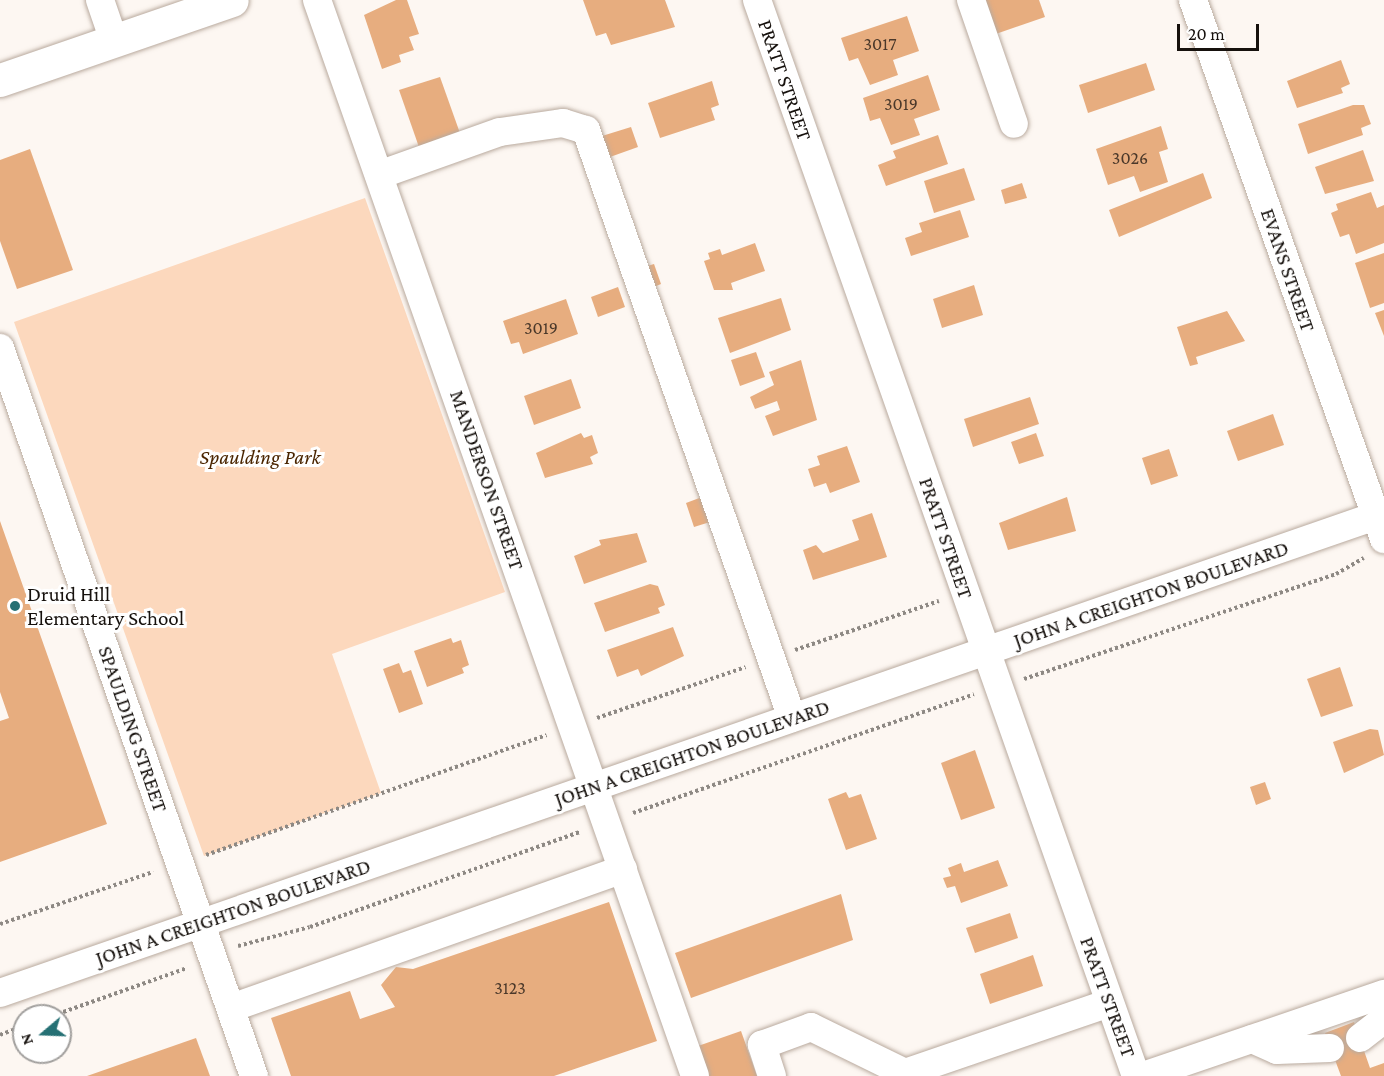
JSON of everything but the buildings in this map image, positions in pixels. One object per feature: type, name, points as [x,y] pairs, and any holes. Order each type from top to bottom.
[{"type":"main road","points":[[0,80],[232,0]]},
{"type":"street","points":[[100,0],[114,40]]},
{"type":"street","name":"MANDERSON STREET","points":[[317,0],[695,1076]]},
{"type":"street","name":"PRATT STREET","points":[[757,0],[1136,1076]]},
{"type":"street","points":[[971,0],[1014,124]]},
{"type":"street","name":"EVANS STREET","points":[[1193,0],[1381,523]]},
{"type":"street","points":[[379,175],[500,132],[562,123],[586,130],[792,718]]},
{"type":"street","name":"SPAULDING STREET","points":[[0,348],[254,1076]]},
{"type":"street","name":"JOHN A CREIGHTON BOULEVARD","points":[[0,993],[986,651],[1381,523]]},
{"type":"street","points":[[231,1008],[623,868]]},
{"type":"street","points":[[1143,1076],[1384,994]]},
{"type":"street","points":[[772,1076],[762,1045],[811,1027],[905,1073],[942,1069],[1110,1003]]},
{"type":"street","points":[[1360,1038],[1384,1020]]},
{"type":"street","points":[[1252,1039],[1277,1050],[1330,1048]]},
{"type":"path","points":[[72,1008],[212,956],[310,927],[607,822]]},
{"type":"path","points":[[0,924],[159,870]]},
{"type":"green space","name":"Spaulding Park","points":[[365,198],[505,592],[332,654],[381,793],[204,856],[14,322]]},
{"type":"place","name":"Druid Hill Elementary School","points":[[15,606]]}]
